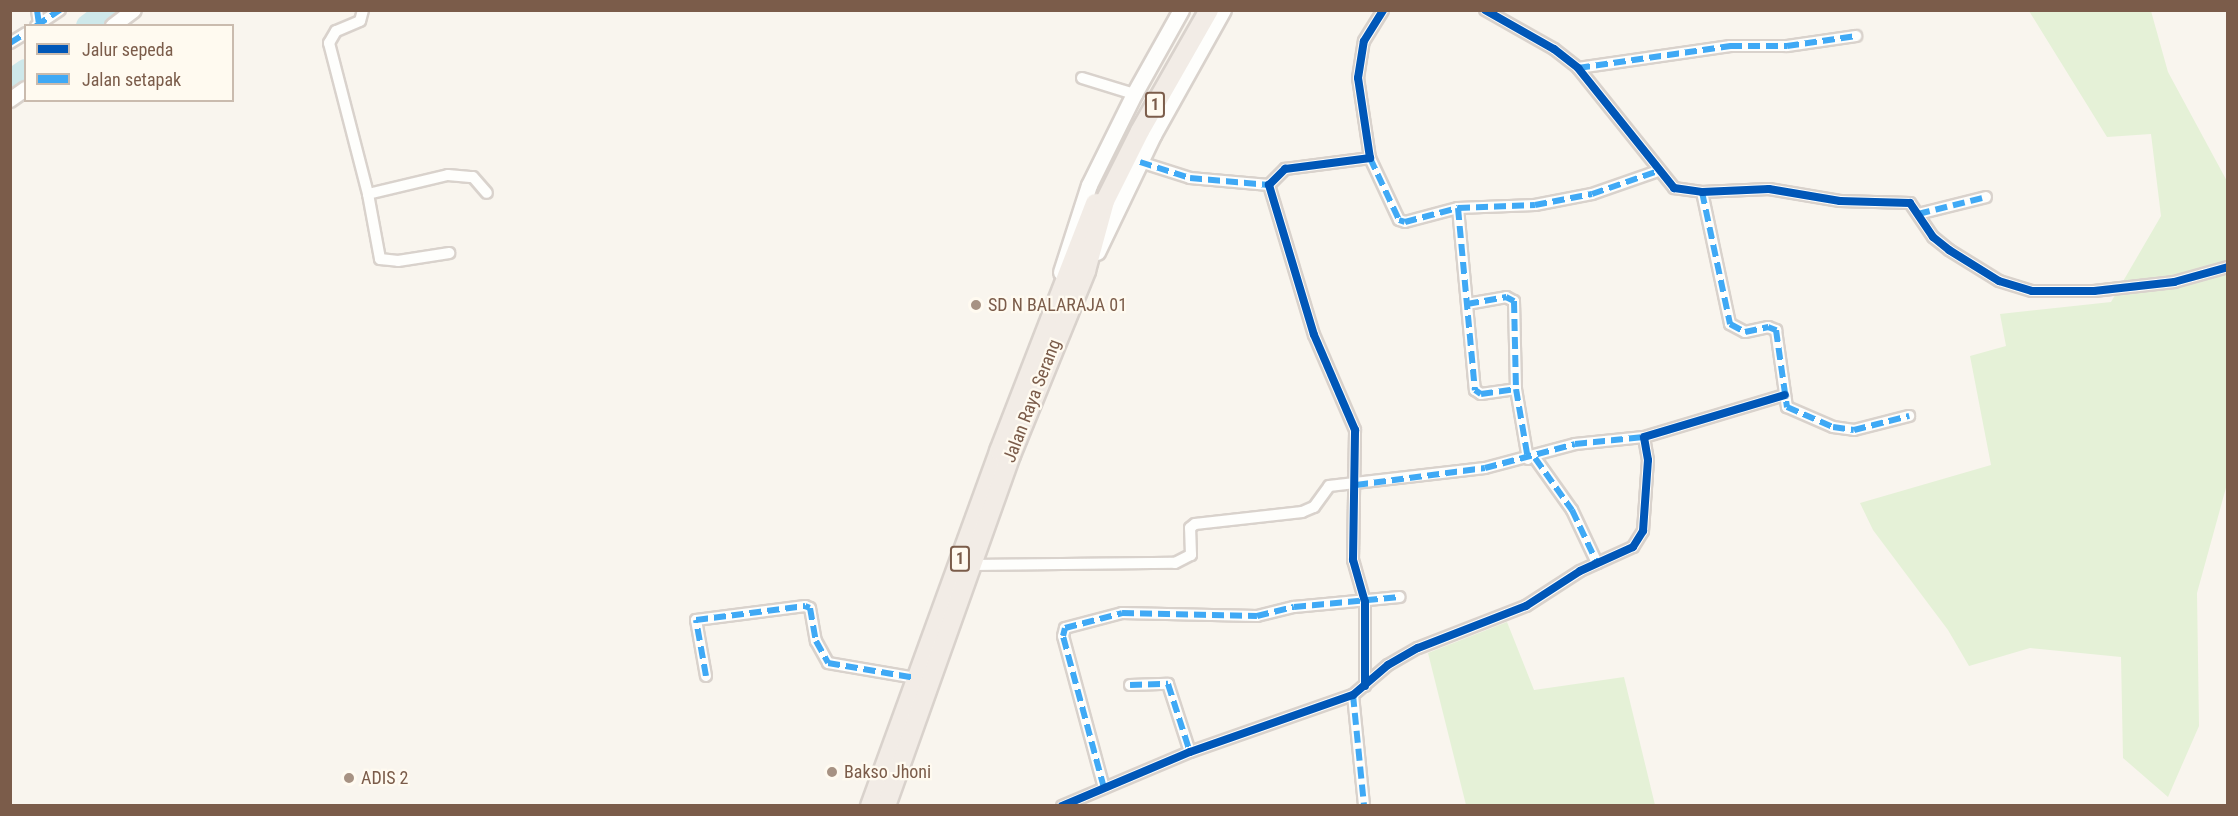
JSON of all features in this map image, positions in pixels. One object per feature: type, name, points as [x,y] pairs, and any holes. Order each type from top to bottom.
[{"type":"highway","name":"Jalan Raya Serang","points":[[870,806],[947,616],[1101,199],[1195,10]]},
{"type":"highway","name":"Jalan Raya Serang","points":[[1101,199],[1209,10]]},
{"type":"highway","name":"Jalan Raya Serang","points":[[947,616],[972,565],[1058,316]]},
{"type":"highway","name":"Jalan Raya Serang","points":[[886,806],[922,680]]},
{"type":"main road","points":[[1058,316],[1069,241],[1089,185],[1134,94],[1181,10]]},
{"type":"main road","points":[[1058,316],[1223,10]]},
{"type":"street","points":[[39,24],[60,10]]},
{"type":"street","points":[[116,24],[134,10]]},
{"type":"street","points":[[363,10],[360,21],[336,31],[329,44],[368,194],[380,259],[407,261],[449,254]]},
{"type":"street","points":[[1383,10],[1364,41],[1358,78],[1370,158],[1402,222],[1458,208],[1535,205],[1592,194],[1658,171]]},
{"type":"street","points":[[1485,10],[1554,49],[1578,68],[1658,171],[1674,188],[1702,192],[1769,189],[1840,201],[1910,203],[1934,237],[1949,250],[1999,281],[2032,291],[2094,291],[2174,282],[2228,267]]},
{"type":"street","points":[[10,44],[24,34]]},
{"type":"street","points":[[1578,68],[1730,46],[1786,46],[1856,36]]},
{"type":"street","points":[[1082,78],[1134,94]]},
{"type":"street","points":[[10,100],[24,90]]},
{"type":"street","points":[[1269,185],[1285,169],[1370,158]]},
{"type":"street","points":[[1140,162],[1190,178],[1269,185]]},
{"type":"street","points":[[368,194],[448,174],[475,178],[487,193]]},
{"type":"street","points":[[1269,185],[1314,335],[1351,416],[1356,485],[1353,560],[1365,602],[1365,686]]},
{"type":"street","points":[[1702,192],[1730,324],[1745,332],[1767,327],[1776,330],[1787,407],[1796,413],[1841,429],[1854,430],[1909,416]]},
{"type":"street","points":[[1918,214],[1986,197]]},
{"type":"street","points":[[1458,208],[1475,390],[1481,394],[1516,389]]},
{"type":"street","points":[[1467,304],[1506,297],[1514,300],[1516,389],[1532,459],[1572,510],[1597,563]]},
{"type":"street","points":[[972,565],[1185,561],[1191,555],[1190,528],[1195,524],[1302,512],[1314,507],[1329,486],[1356,485],[1532,459],[1575,444],[1644,437],[1785,395]]},
{"type":"street","points":[[1062,806],[1090,800],[1104,788],[1190,752],[1256,731],[1330,700],[1353,695],[1388,665],[1418,648],[1526,606],[1597,563],[1640,541],[1648,460],[1644,437]]},
{"type":"street","points":[[1104,788],[1063,636],[1065,628],[1122,613],[1257,616],[1294,608],[1400,597]]},
{"type":"street","points":[[706,676],[696,620],[808,606],[819,650],[828,663],[922,680]]},
{"type":"street","points":[[1130,685],[1168,684],[1190,752]]},
{"type":"street","points":[[1353,695],[1364,806]]},
{"type":"green space","points":[[2029,11],[2151,11],[2168,72],[2228,183],[2227,484],[2197,593],[2199,726],[2168,797],[2123,758],[2121,657],[2030,648],[1969,666],[1948,630],[1873,530],[1860,503],[1991,465],[1970,356],[2006,346],[2000,314],[2111,302],[2161,216],[2151,134],[2107,137]]},
{"type":"green space","points":[[1507,622],[1534,690],[1624,677],[1655,805],[1466,805],[1428,653]]},
{"type":"waterway","points":[[91,24],[109,10]]},
{"type":"waterway","points":[[10,82],[24,72]]},
{"type":"marked path","points":[[37,10],[39,24]]},
{"type":"marked path","points":[[39,24],[60,10]]},
{"type":"marked path","points":[[10,43],[24,34]]},
{"type":"marked path","points":[[1578,68],[1730,46],[1787,46],[1856,36]]},
{"type":"marked path","points":[[1370,158],[1399,220],[1405,222],[1458,208],[1535,205],[1592,194],[1658,171]]},
{"type":"marked path","points":[[1140,162],[1190,178],[1269,185]]},
{"type":"marked path","points":[[1702,192],[1730,324],[1745,332],[1768,327],[1776,330],[1787,407],[1833,427],[1854,430],[1909,416]]},
{"type":"marked path","points":[[1918,214],[1986,197]]},
{"type":"marked path","points":[[1458,208],[1475,390],[1481,394],[1516,389]]},
{"type":"marked path","points":[[1467,304],[1506,297],[1514,301],[1516,389],[1528,459]]},
{"type":"marked path","points":[[1356,485],[1485,468],[1575,444],[1644,437]]},
{"type":"marked path","points":[[1535,458],[1572,510],[1597,563]]},
{"type":"marked path","points":[[1104,788],[1063,636],[1065,628],[1122,613],[1257,616],[1294,607],[1400,597]]},
{"type":"marked path","points":[[706,676],[696,620],[805,606],[810,608],[816,641],[828,663],[916,678]]},
{"type":"marked path","points":[[1130,685],[1168,684],[1190,752]]},
{"type":"marked path","points":[[1353,695],[1364,806]]},
{"type":"cycle path","points":[[1365,686],[1365,602],[1353,560],[1355,430],[1314,335],[1269,185],[1285,169],[1370,158],[1358,78],[1364,41],[1383,10]]},
{"type":"cycle path","points":[[1485,10],[1554,49],[1578,68],[1674,188],[1702,192],[1769,189],[1840,201],[1910,203],[1933,237],[1949,250],[1999,281],[2032,291],[2094,291],[2174,282],[2228,267]]},
{"type":"cycle path","points":[[1062,806],[1190,752],[1353,695],[1388,665],[1418,648],[1526,606],[1580,571],[1633,547],[1643,531],[1648,460],[1644,437],[1785,395]]},
{"type":"place","name":"SD N BALARAJA 01","points":[[976,305]]},
{"type":"place","name":"Bakso Jhoni","points":[[832,772]]},
{"type":"place","name":"ADIS 2","points":[[349,778]]}]
